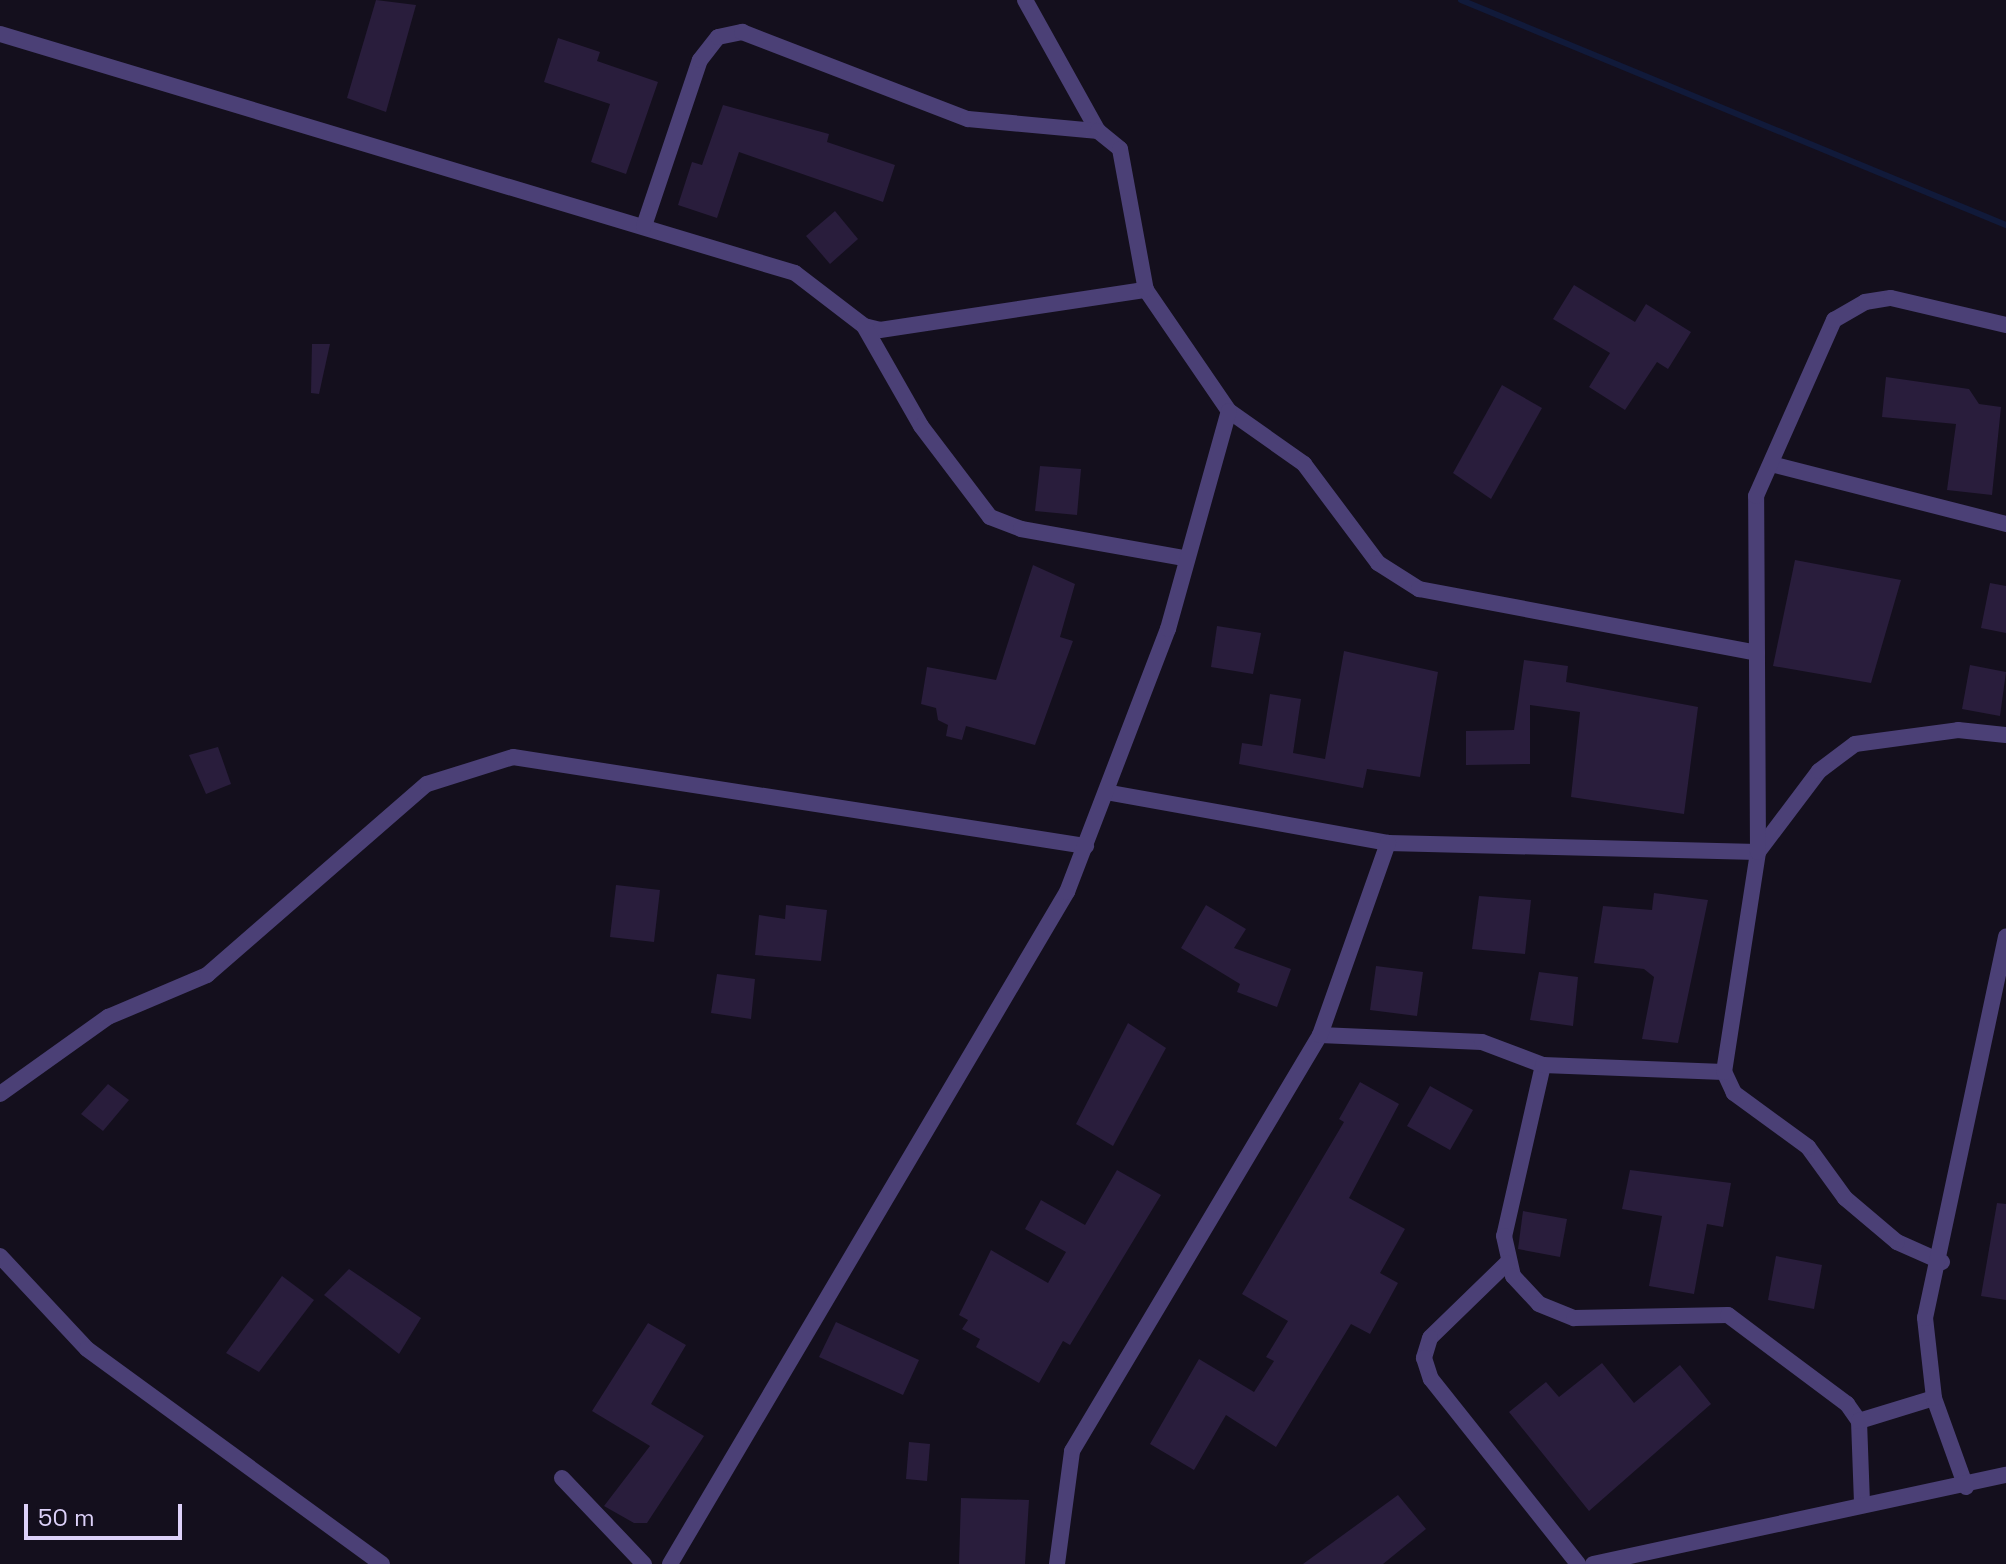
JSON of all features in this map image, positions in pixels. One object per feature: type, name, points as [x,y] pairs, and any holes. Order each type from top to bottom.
[{"type":"street","points":[[1025,0],[1098,131],[1120,149],[1146,290],[1229,411],[1304,464],[1378,563],[1419,589],[1757,653]]},
{"type":"street","points":[[644,226],[700,60],[718,37],[742,32],[968,119],[1098,131]]},
{"type":"street","points":[[0,34],[795,273],[864,326],[963,490],[990,517],[1021,529],[1184,558]]},
{"type":"street","points":[[864,326],[1146,290]]},
{"type":"street","points":[[1942,1262],[1897,1242],[1845,1198],[1808,1147],[1734,1093],[1724,1072],[1758,852],[1756,496],[1834,320],[1855,308],[1891,298],[2006,325]]},
{"type":"street","points":[[670,1564],[1067,892],[1111,793],[1168,629],[1184,558],[1229,411]]},
{"type":"street","points":[[1771,464],[2006,524]]},
{"type":"street","points":[[1758,852],[1819,771],[1855,744],[1958,730],[2006,735]]},
{"type":"street","points":[[0,1094],[108,1017],[207,975],[427,784],[513,757],[1086,846]]},
{"type":"street","points":[[1111,793],[1388,843],[1758,852]]},
{"type":"street","points":[[1057,1564],[1072,1451],[1320,1035],[1388,843]]},
{"type":"street","points":[[1966,1487],[1934,1398],[1925,1318],[1942,1262],[2006,937]]},
{"type":"street","points":[[1320,1035],[1482,1042],[1543,1065],[1724,1072]]},
{"type":"street","points":[[1543,1065],[1504,1236],[1507,1263],[1539,1304],[1574,1318],[1728,1315],[1789,1356],[1859,1421],[1862,1504]]},
{"type":"street","points":[[0,1256],[87,1349],[382,1564]]},
{"type":"street","points":[[1507,1263],[1430,1338],[1424,1358],[1431,1379],[1578,1564]]},
{"type":"street","points":[[1859,1421],[1934,1398]]},
{"type":"street","points":[[1593,1564],[1862,1504],[1966,1487],[2006,1475]]},
{"type":"street","points":[[562,1478],[644,1564]]},
{"type":"building","points":[[376,0],[416,5],[386,112],[347,98]]},
{"type":"building","points":[[558,38],[600,52],[597,61],[658,82],[626,174],[591,162],[610,104],[544,82]]},
{"type":"building","points":[[723,105],[829,134],[827,142],[895,165],[883,202],[739,152],[717,218],[678,205],[692,162],[702,165]]},
{"type":"building","points":[[835,211],[858,239],[830,264],[806,236]]},
{"type":"building","points":[[1574,285],[1635,322],[1646,304],[1691,332],[1668,369],[1657,362],[1625,410],[1589,387],[1610,353],[1553,319]]},
{"type":"building","points":[[312,344],[330,344],[319,394],[311,393]]},
{"type":"building","points":[[1886,377],[1969,389],[1979,404],[2001,407],[1992,495],[1947,490],[1956,424],[1882,417]]},
{"type":"building","points":[[1502,385],[1542,408],[1491,499],[1453,473]]},
{"type":"building","points":[[1040,466],[1081,469],[1077,515],[1035,511]]},
{"type":"building","points":[[1795,560],[1901,580],[1871,683],[1773,666]]},
{"type":"building","points":[[1033,565],[1075,584],[1060,637],[1073,641],[1035,745],[966,726],[962,740],[946,736],[948,725],[938,720],[936,708],[921,704],[927,667],[996,680]]},
{"type":"building","points":[[1990,583],[2006,586],[2006,633],[1981,628]]},
{"type":"building","points":[[1217,626],[1261,633],[1253,674],[1211,667]]},
{"type":"building","points":[[1344,651],[1438,672],[1420,777],[1367,769],[1363,788],[1239,764],[1242,743],[1262,746],[1270,694],[1301,699],[1293,753],[1325,759]]},
{"type":"building","points":[[1524,660],[1568,666],[1566,682],[1698,707],[1684,814],[1571,797],[1580,712],[1530,705],[1530,764],[1466,765],[1466,731],[1514,730]]},
{"type":"building","points":[[1970,665],[2006,672],[2000,716],[1962,709]]},
{"type":"building","points":[[218,747],[231,784],[206,794],[189,755]]},
{"type":"building","points":[[616,885],[660,890],[654,942],[610,937]]},
{"type":"building","points":[[1654,893],[1708,900],[1678,1043],[1642,1039],[1654,977],[1644,969],[1594,963],[1603,906],[1652,910]]},
{"type":"building","points":[[1479,896],[1531,900],[1525,954],[1472,949]]},
{"type":"building","points":[[786,905],[827,910],[821,961],[755,955],[759,915],[785,919]]},
{"type":"building","points":[[1206,905],[1246,929],[1234,948],[1291,969],[1277,1007],[1237,992],[1240,984],[1181,948]]},
{"type":"building","points":[[1376,966],[1423,972],[1417,1016],[1370,1010]]},
{"type":"building","points":[[1539,972],[1578,977],[1573,1026],[1530,1020]]},
{"type":"building","points":[[717,974],[755,979],[751,1019],[711,1013]]},
{"type":"building","points":[[1128,1023],[1166,1048],[1113,1146],[1076,1124]]},
{"type":"building","points":[[1360,1082],[1399,1104],[1349,1198],[1405,1229],[1380,1273],[1398,1283],[1370,1334],[1351,1324],[1276,1447],[1226,1415],[1194,1470],[1150,1444],[1199,1359],[1254,1392],[1274,1361],[1266,1357],[1288,1321],[1242,1294],[1344,1122],[1339,1119]]},
{"type":"building","points":[[108,1084],[129,1100],[103,1131],[81,1114]]},
{"type":"building","points":[[1430,1086],[1473,1110],[1450,1150],[1407,1126]]},
{"type":"building","points":[[1117,1170],[1161,1195],[1070,1345],[1063,1341],[1039,1383],[976,1347],[980,1339],[962,1329],[968,1320],[959,1315],[991,1250],[1048,1283],[1066,1252],[1025,1229],[1041,1200],[1085,1225]]},
{"type":"building","points":[[1630,1170],[1731,1183],[1723,1227],[1707,1224],[1694,1294],[1649,1286],[1662,1216],[1622,1209]]},
{"type":"building","points":[[1997,1203],[2006,1204],[2006,1300],[1981,1296]]},
{"type":"building","points":[[1523,1211],[1567,1219],[1560,1257],[1518,1249]]},
{"type":"building","points":[[1776,1256],[1822,1265],[1814,1309],[1768,1300]]},
{"type":"building","points":[[349,1269],[421,1318],[399,1354],[324,1295]]},
{"type":"building","points":[[282,1276],[314,1300],[259,1372],[226,1353]]},
{"type":"building","points":[[836,1322],[919,1360],[903,1395],[819,1357]]},
{"type":"building","points":[[648,1323],[686,1345],[651,1404],[704,1436],[647,1523],[634,1523],[604,1506],[650,1446],[592,1411]]},
{"type":"building","points":[[1602,1363],[1634,1403],[1680,1365],[1711,1404],[1589,1511],[1509,1412],[1546,1382],[1559,1397]]},
{"type":"building","points":[[909,1442],[930,1444],[927,1481],[906,1479]]},
{"type":"building","points":[[1398,1495],[1426,1529],[1383,1564],[1303,1564]]},
{"type":"building","points":[[961,1498],[1029,1500],[1025,1564],[959,1564]]},
{"type":"waterway","points":[[1461,0],[2006,225]]}]
